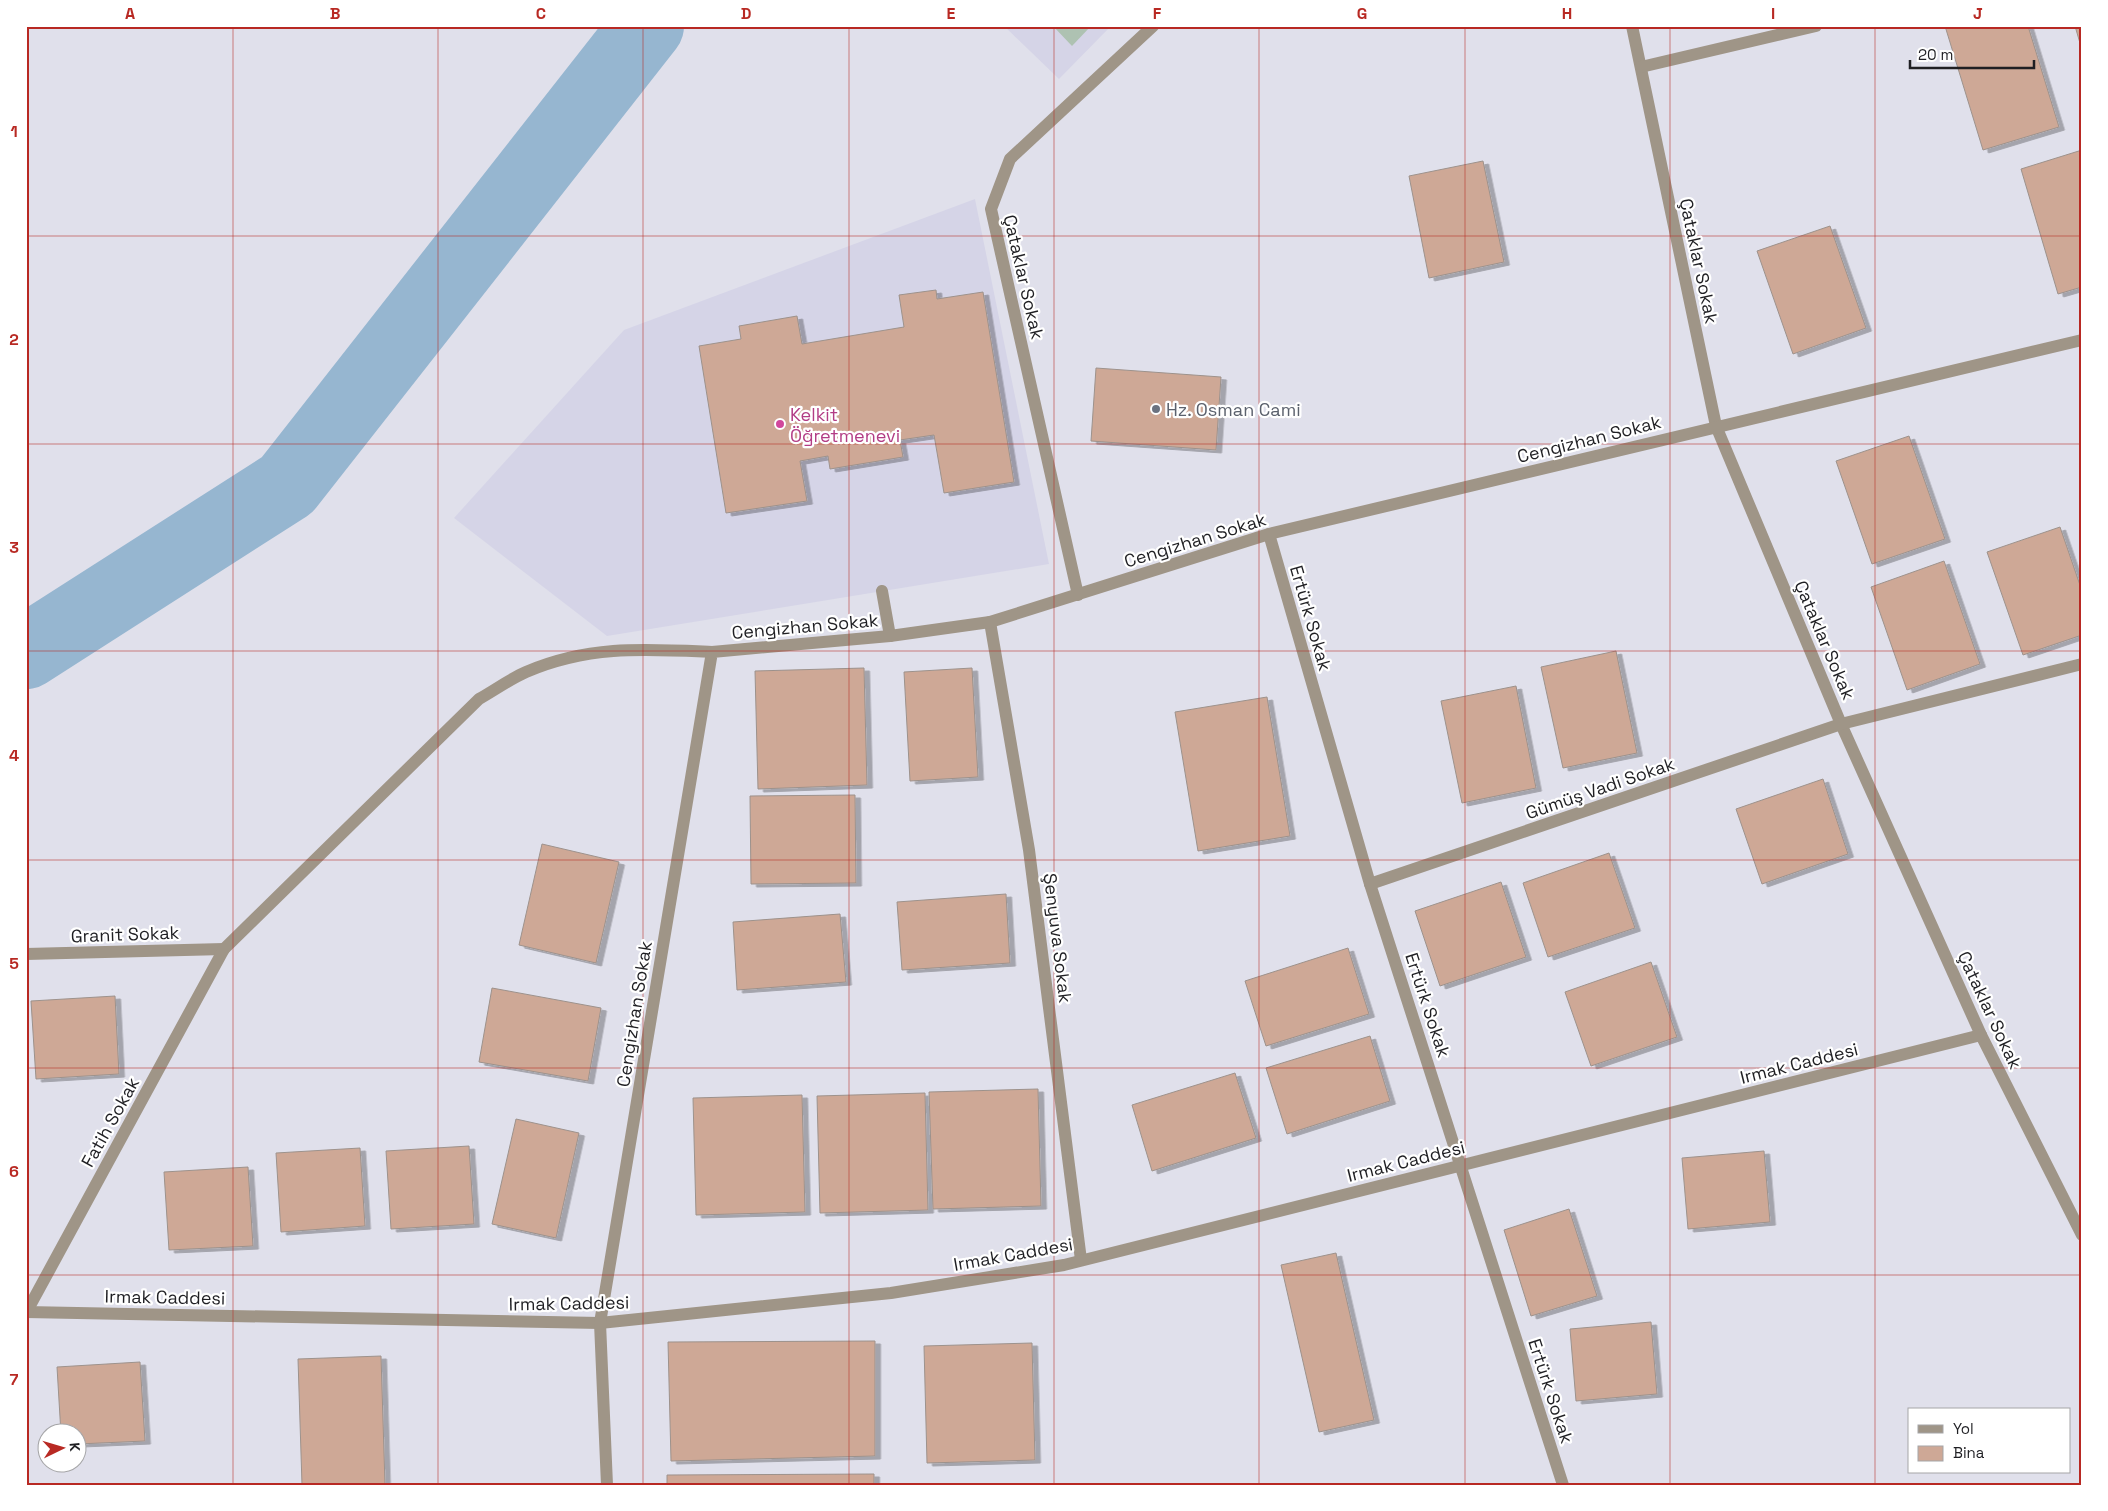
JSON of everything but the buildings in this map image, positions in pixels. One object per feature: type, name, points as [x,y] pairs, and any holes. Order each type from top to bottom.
[{"type":"street","name":"Çataklar Sokak","points":[[1078,595],[991,209],[1010,159],[1153,26]]},
{"type":"street","name":"Çataklar Sokak","points":[[1632,26],[1716,426],[1841,724],[1981,1035],[2082,1235]]},
{"type":"street","points":[[1641,67],[1816,26]]},
{"type":"street","name":"Cengizhan Sokak","points":[[607,1485],[600,1323],[712,652],[890,636],[990,622],[1269,534],[2082,340]]},
{"type":"street","name":"Ertürk Sokak","points":[[1269,534],[1370,884],[1563,1485]]},
{"type":"street","points":[[882,591],[890,636]]},
{"type":"street","name":"Şenyuva Sokak","points":[[990,622],[1029,850],[1081,1260]]},
{"type":"street","name":"Fatih Sokak","points":[[26,1312],[224,949],[480,698],[526,672],[573,657],[629,648],[712,652]]},
{"type":"street","name":"Gümüş Vadi Sokak","points":[[1370,884],[1841,724],[2082,664]]},
{"type":"street","name":"Granit Sokak","points":[[26,954],[224,949]]},
{"type":"street","name":"Irmak Caddesi","points":[[26,1312],[600,1323],[891,1293],[1081,1260],[1981,1035]]},
{"type":"shaded area","points":[[1004,26],[1111,26],[1059,79]]},
{"type":"shaded area","name":"Kelkit Öğretmenevi","points":[[975,199],[1049,564],[607,636],[454,518],[624,330]]},
{"type":"green space","points":[[1053,26],[1091,26],[1072,46]]},
{"type":"waterway","points":[[26,652],[287,485],[647,26]]},
{"type":"place","name":"Hz. Osman Cami","points":[[1156,409]]},
{"type":"place","name":"Kelkit Öğretmenevi","points":[[780,424]]}]
